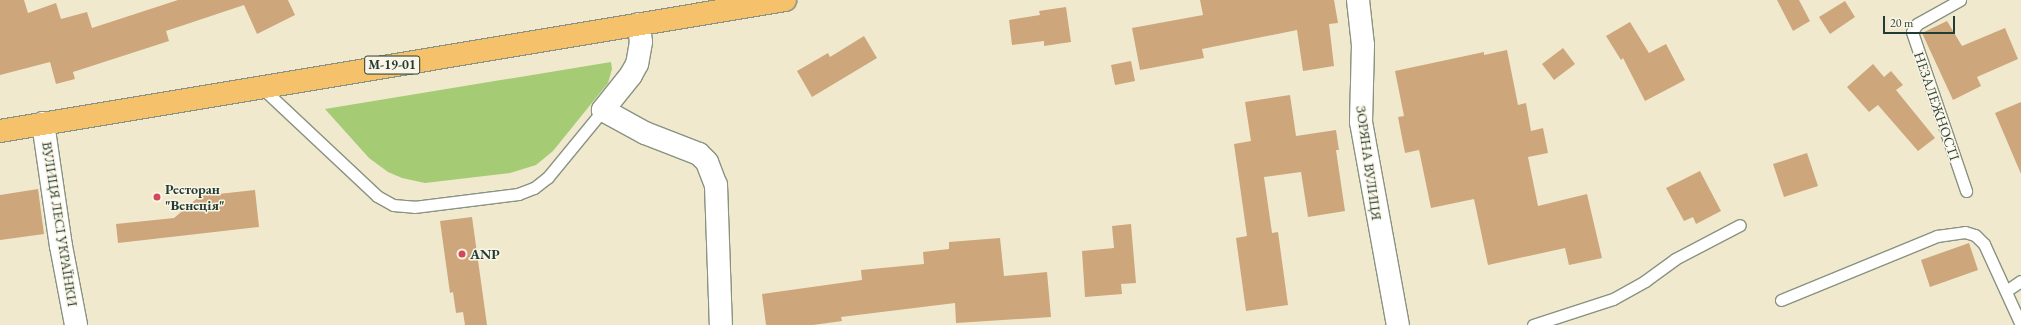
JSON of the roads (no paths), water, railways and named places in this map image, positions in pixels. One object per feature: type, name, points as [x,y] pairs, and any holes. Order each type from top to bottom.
[{"type":"main road","name":"М-19-01","points":[[0,131],[639,24],[703,7],[785,0]]},
{"type":"street","name":"ЗОРЯНА ВУЛИЦЯ","points":[[1358,0],[1363,45],[1360,122],[1398,325]]},
{"type":"street","points":[[639,24],[641,42],[637,64],[628,80],[603,110],[645,133],[699,154],[707,162],[716,185],[721,325]]},
{"type":"street","name":"ВУЛИЦЯ ЛЕСІ УКРАЇНКИ","points":[[43,124],[61,246],[76,325]]},
{"type":"lane","name":"НЕЗАЛЕЖНОСТІ","points":[[1960,0],[1917,24],[1912,32],[1966,190]]},
{"type":"lane","points":[[261,87],[377,196],[393,205],[414,207],[518,194],[534,188],[548,177],[603,110]]},
{"type":"lane","points":[[1533,325],[1598,305],[1626,293],[1675,259],[1740,225]]},
{"type":"lane","points":[[1780,300],[1937,236],[1958,232],[1970,233],[1980,239],[2021,325]]},
{"type":"lane","points":[[2006,291],[2021,281]]},
{"type":"place","name":"Ресторан \"Венеція\"","points":[[157,197]]},
{"type":"place","name":"ANP","points":[[462,254]]}]
